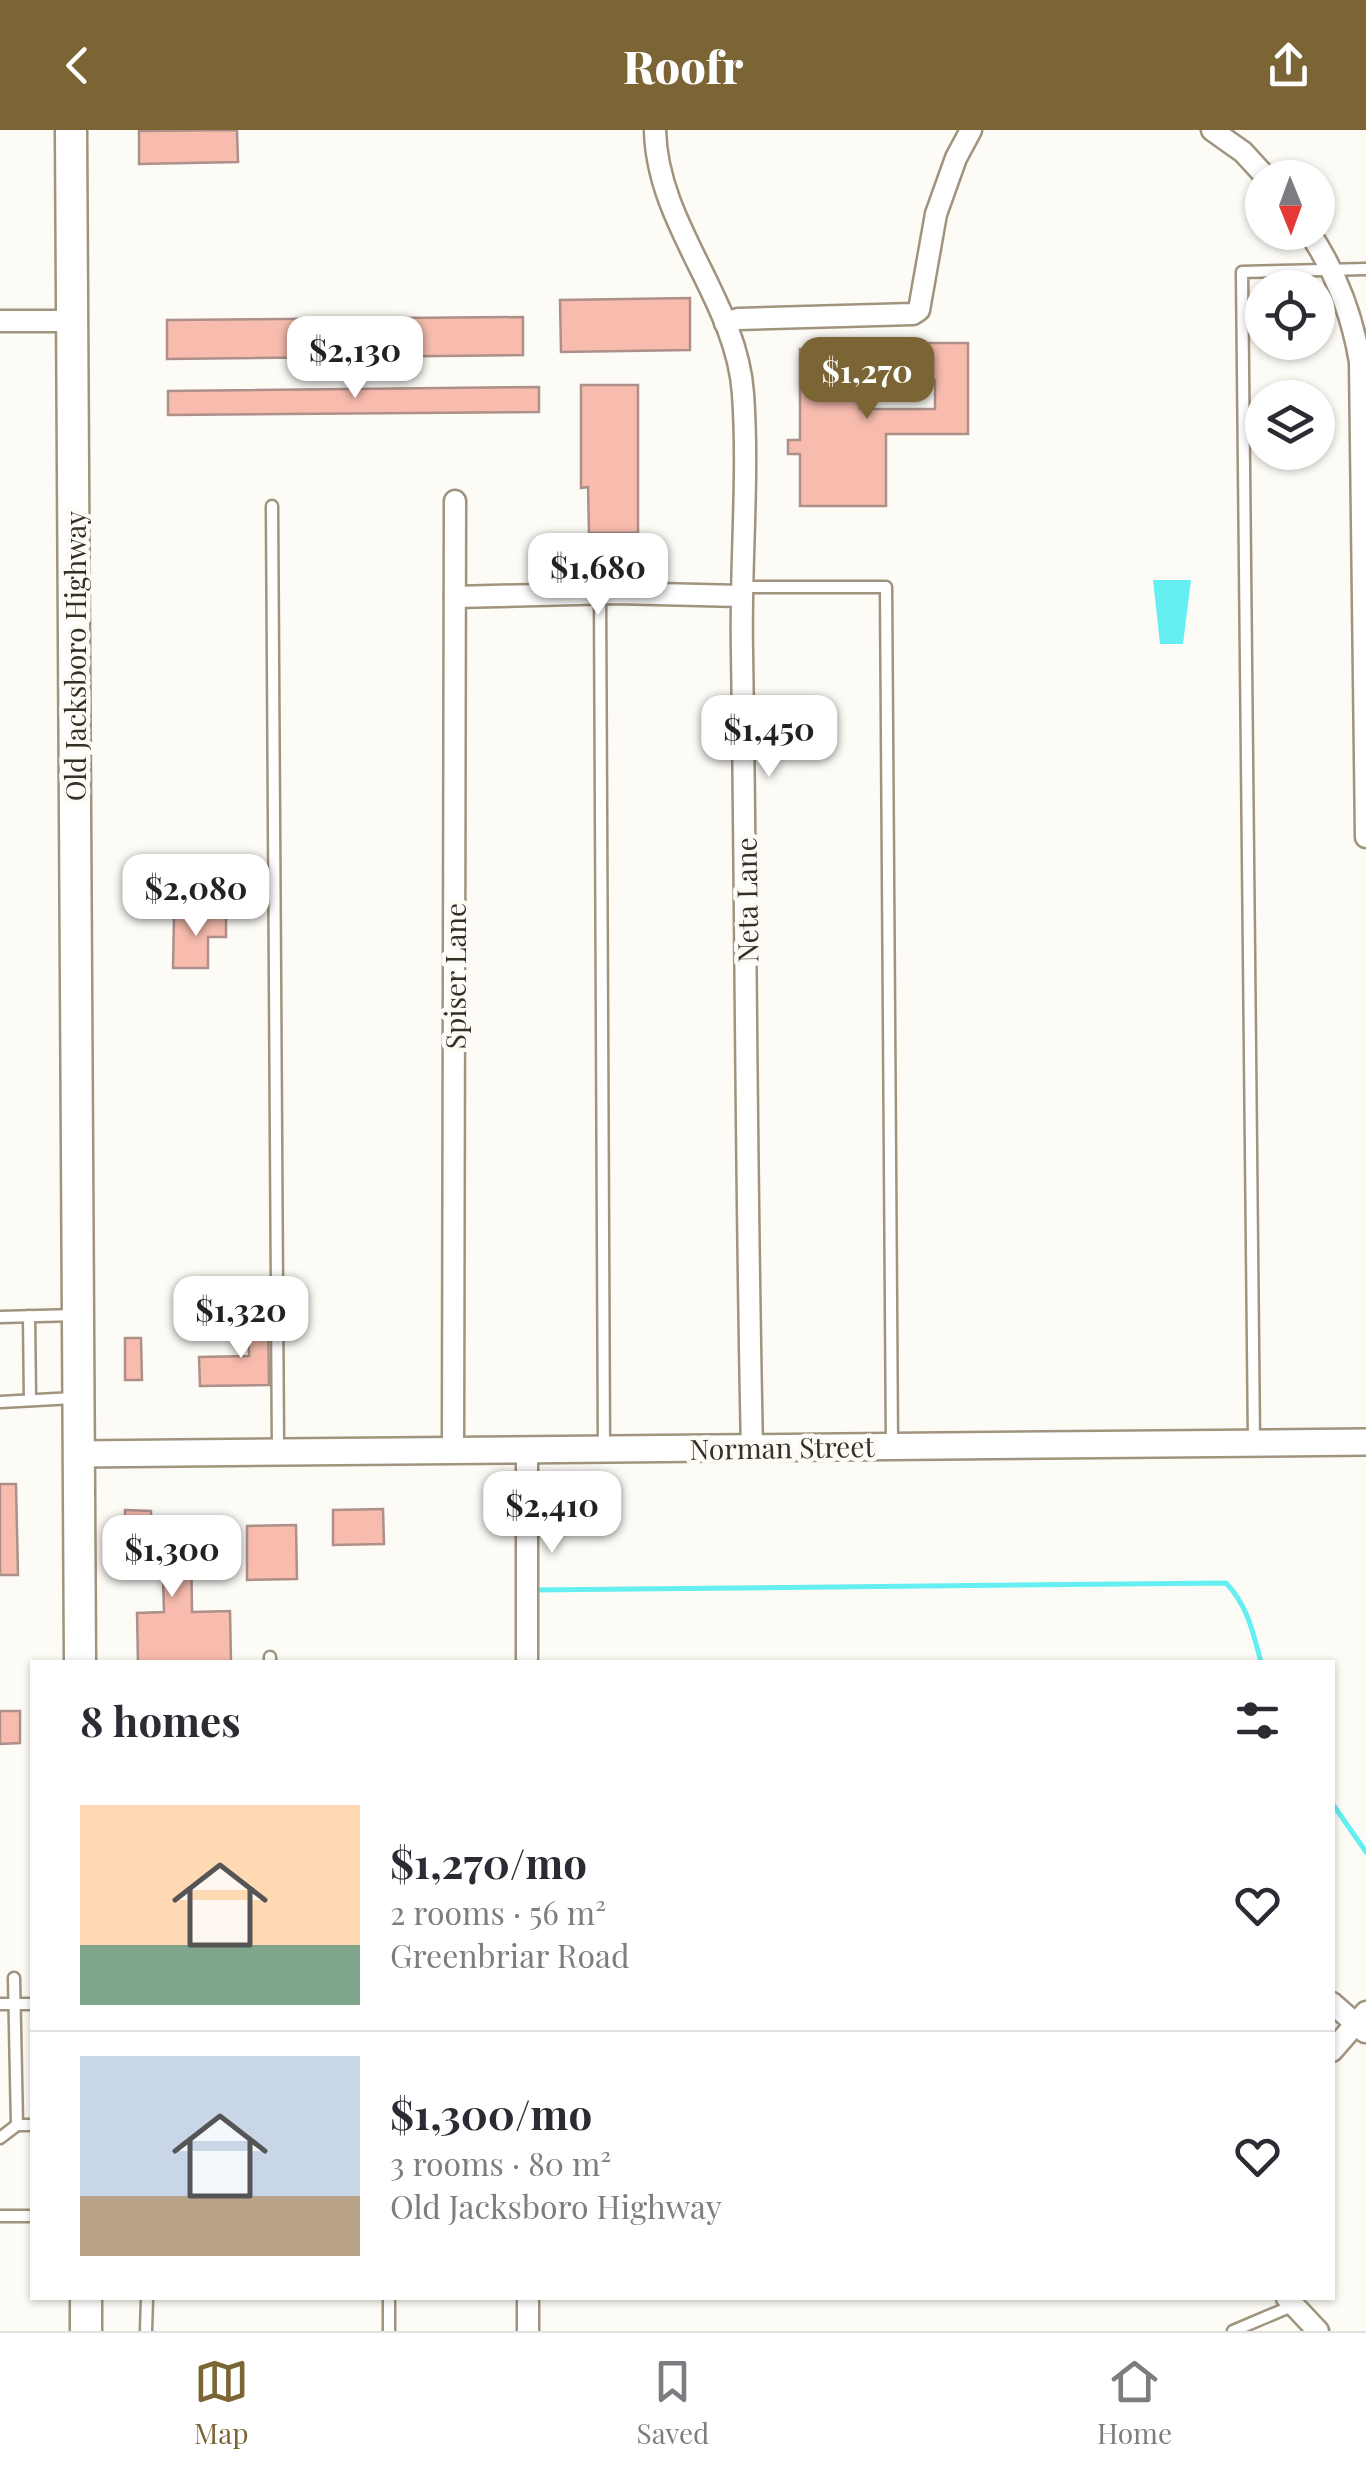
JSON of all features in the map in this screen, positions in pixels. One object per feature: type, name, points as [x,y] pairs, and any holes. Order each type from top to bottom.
[{"type":"main road","name":"Old Jacksboro Highway","points":[[71,130],[80,1660]]},
{"type":"main road","points":[[86,2300],[86,2331]]},
{"type":"street","name":"Neta Lane","points":[[656,130],[659,161],[676,215],[740,359],[744,395],[741,591],[752,1448]]},
{"type":"street","points":[[724,322],[913,314],[919,310],[936,214],[956,158],[971,130]]},
{"type":"street","points":[[1212,130],[1250,160]]},
{"type":"street","points":[[1321,250],[1334,269],[1356,336],[1364,421],[1366,838]]},
{"type":"street","points":[[0,321],[72,321]]},
{"type":"street","name":"Spiser Lane","points":[[453,1450],[455,501]]},
{"type":"street","points":[[455,597],[741,591]]},
{"type":"street","name":"Norman Street","points":[[78,1454],[1366,1442]]},
{"type":"street","points":[[527,1450],[527,1660]]},
{"type":"street","points":[[1335,2005],[1362,2023],[1335,2048]]},
{"type":"street","points":[[528,2300],[528,2331]]},
{"type":"street","points":[[1289,2302],[1318,2331]]},
{"type":"lane","points":[[1254,1443],[1242,272],[1366,269]]},
{"type":"lane","points":[[272,506],[278,1452]]},
{"type":"lane","points":[[741,591],[886,588],[892,1446]]},
{"type":"lane","points":[[600,593],[604,1449]]},
{"type":"lane","points":[[0,1318],[78,1315]]},
{"type":"lane","points":[[28,1316],[30,1400]]},
{"type":"lane","points":[[0,1402],[78,1398]]},
{"type":"lane","points":[[14,1978],[16,2126]]},
{"type":"lane","points":[[0,2004],[30,2004]]},
{"type":"lane","points":[[0,2138],[16,2126],[30,2126]]},
{"type":"lane","points":[[0,2216],[30,2216]]},
{"type":"lane","points":[[146,2331],[147,2300]]},
{"type":"lane","points":[[389,2300],[389,2331]]},
{"type":"lane","points":[[1233,2331],[1289,2302]]},
{"type":"water","points":[[1153,580],[1191,580],[1183,644],[1160,644]]},
{"type":"building","points":[[237,130],[238,162],[139,164],[139,131]]},
{"type":"building","points":[[690,298],[690,350],[561,352],[560,300]]},
{"type":"building","points":[[523,317],[523,355],[167,359],[167,320]]},
{"type":"building","points":[[916,343],[968,343],[968,434],[886,434],[886,506],[800,506],[800,454],[788,454],[788,440],[800,440],[800,349],[860,348],[860,409],[935,409],[935,380],[917,380]]},
{"type":"building","points":[[581,385],[638,385],[638,533],[589,533],[588,487],[581,488]]},
{"type":"building","points":[[539,387],[539,412],[168,415],[168,391]]},
{"type":"building","points":[[226,915],[226,937],[208,937],[208,968],[173,968],[174,917]]},
{"type":"building","points":[[248,1316],[268,1316],[269,1385],[200,1386],[199,1357],[249,1356]]},
{"type":"building","points":[[125,1338],[141,1338],[142,1380],[125,1380]]},
{"type":"building","points":[[0,1484],[16,1484],[18,1575],[0,1575]]},
{"type":"building","points":[[383,1509],[384,1544],[333,1545],[333,1510]]},
{"type":"building","points":[[125,1510],[151,1511],[151,1539],[191,1539],[192,1612],[230,1611],[231,1660],[138,1660],[137,1613],[164,1612],[163,1578],[124,1578]]},
{"type":"building","points":[[296,1525],[297,1579],[247,1580],[247,1526]]},
{"type":"building","points":[[0,1711],[20,1711],[20,1743],[0,1744]]},
{"type":"waterway","points":[[530,1590],[1226,1583],[1245,1610],[1260,1660]]},
{"type":"waterway","points":[[1335,1807],[1366,1852]]}]
